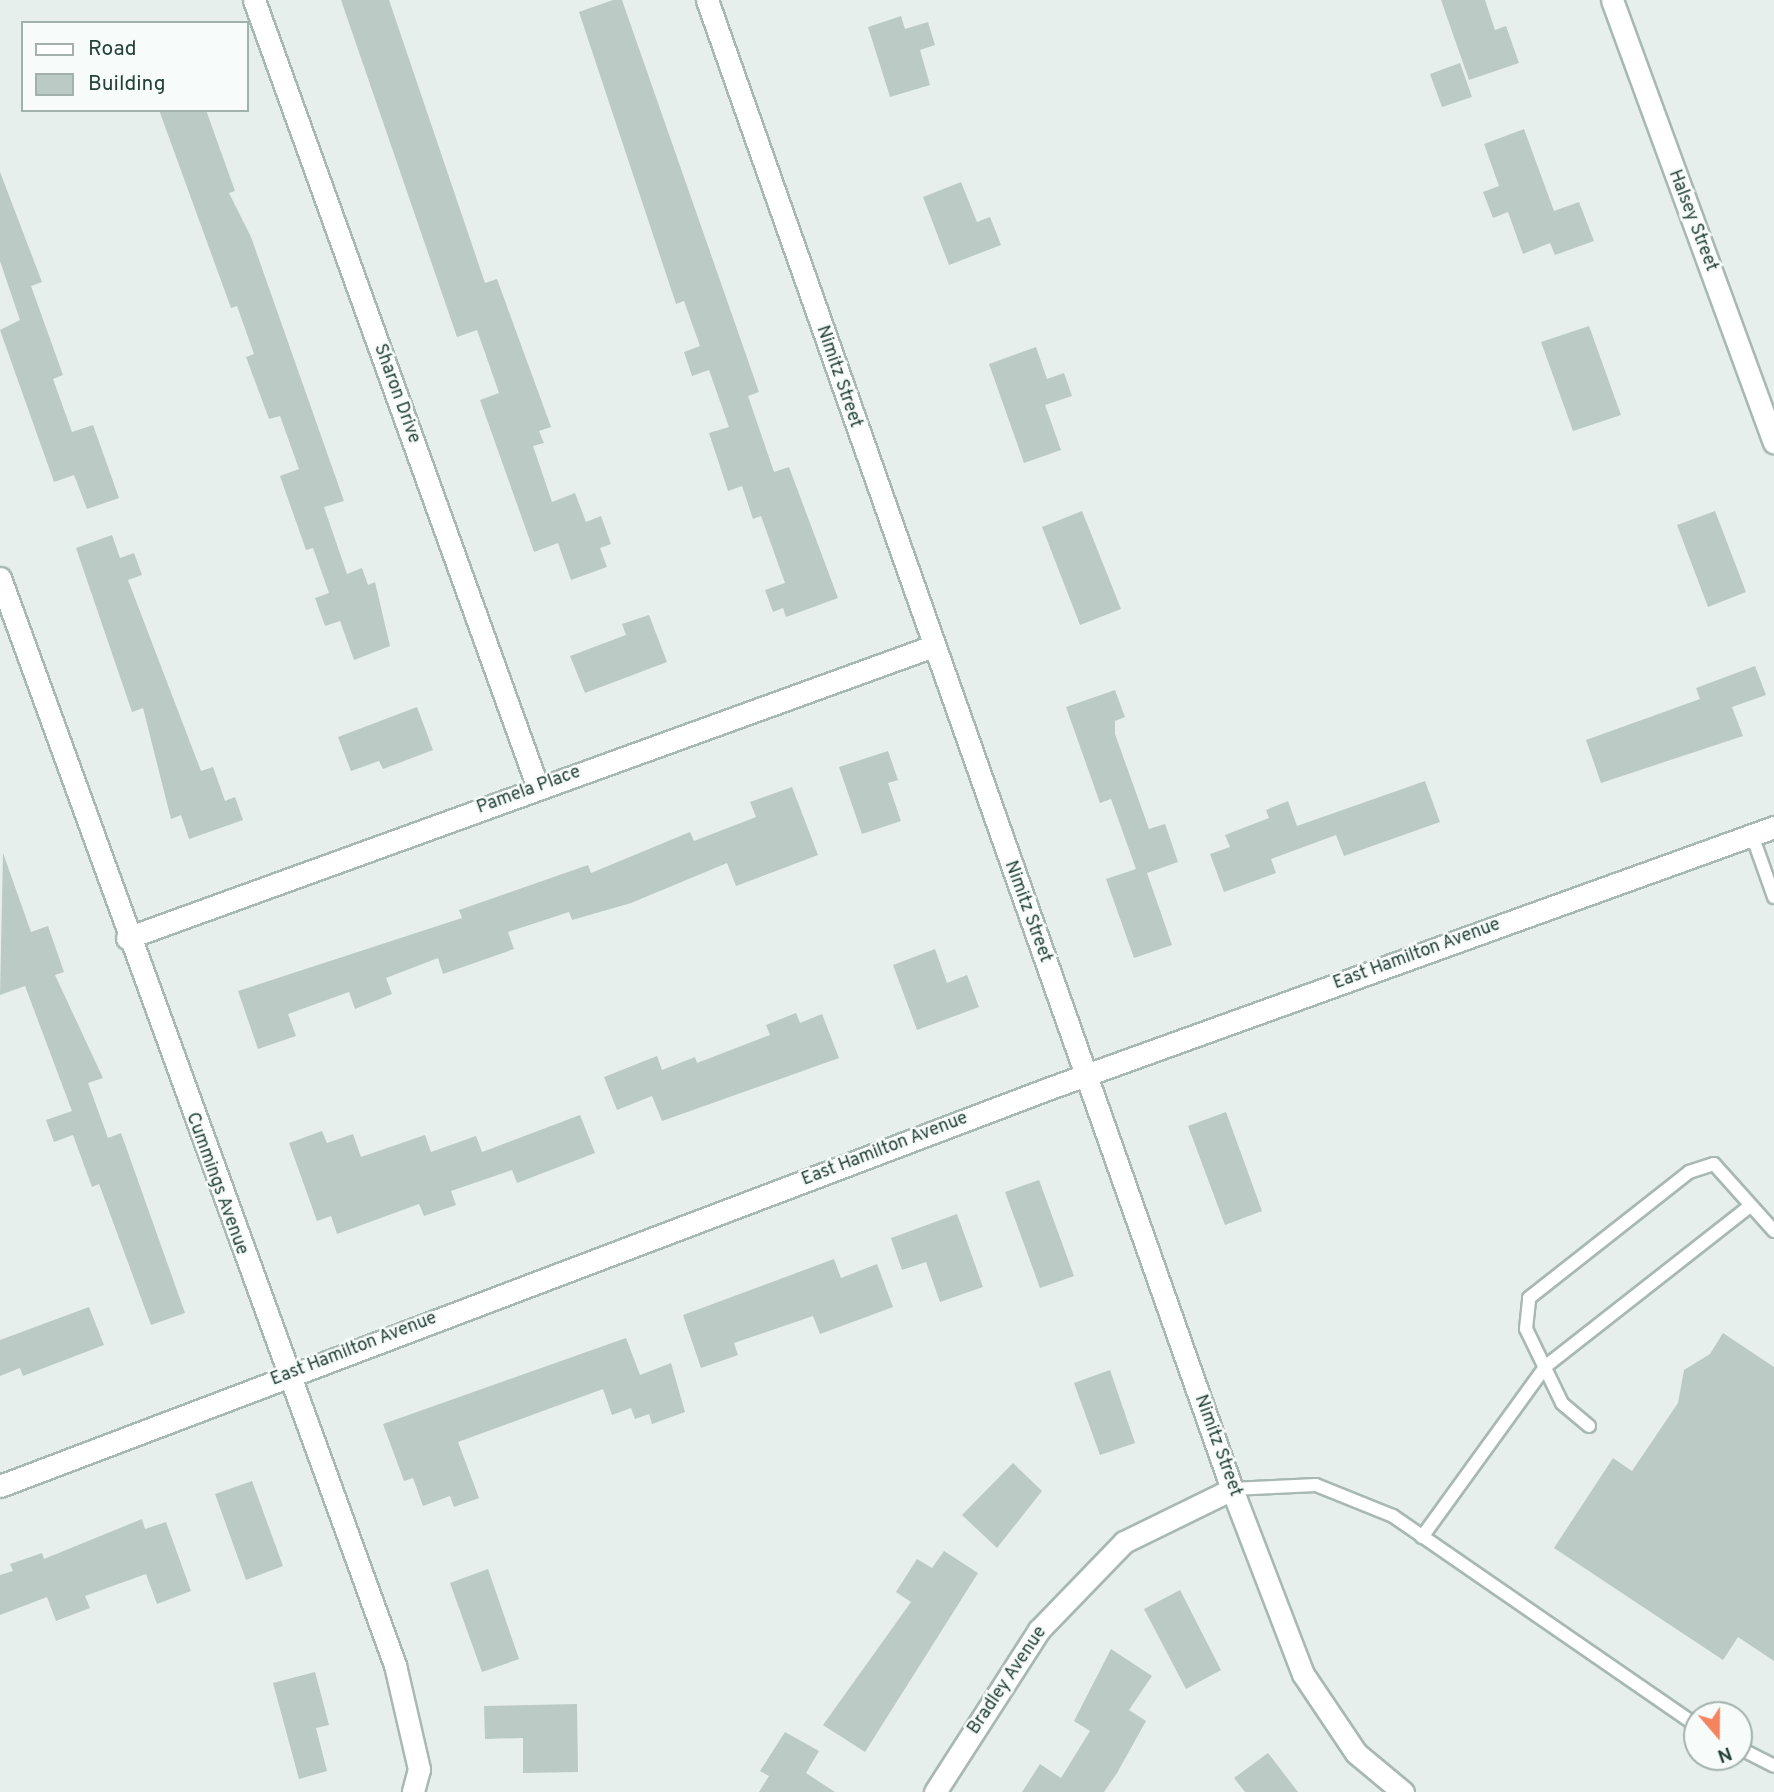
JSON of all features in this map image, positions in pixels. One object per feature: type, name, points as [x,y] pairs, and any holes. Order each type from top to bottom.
[{"type":"street","name":"Sharon Drive","points":[[254,0],[538,788]]},
{"type":"street","name":"Nimitz Street","points":[[706,0],[1232,1489],[1303,1674],[1356,1753],[1403,1792]]},
{"type":"street","name":"Halsey Street","points":[[1612,0],[1774,442]]},
{"type":"street","name":"Cummings Avenue","points":[[0,578],[285,1376],[395,1665],[419,1769],[412,1792]]},
{"type":"street","name":"Pamela Place","points":[[127,937],[933,646]]},
{"type":"street","name":"East Hamilton Avenue","points":[[0,1486],[1086,1075],[1774,827]]},
{"type":"street","name":"Bradley Avenue","points":[[934,1792],[1039,1630],[1124,1542],[1232,1489]]},
{"type":"lane","points":[[1752,835],[1774,897]]},
{"type":"lane","points":[[1589,1426],[1562,1403],[1526,1329],[1529,1298],[1689,1172],[1714,1164],[1774,1231]]},
{"type":"lane","points":[[1422,1537],[1546,1366],[1750,1206]]},
{"type":"lane","points":[[1232,1489],[1316,1485],[1393,1516],[1683,1716]]},
{"type":"lane","points":[[1753,1755],[1774,1766]]},
{"type":"building","points":[[341,0],[389,0],[485,283],[497,279],[551,427],[539,431],[544,443],[533,446],[552,502],[575,493],[586,522],[601,516],[611,544],[600,548],[607,567],[571,580],[558,543],[534,552],[480,400],[499,393],[477,330],[457,337]]},
{"type":"building","points":[[613,0],[622,0],[759,392],[748,396],[774,472],[789,467],[838,598],[786,617],[783,608],[773,612],[765,590],[785,583],[761,516],[753,519],[742,486],[728,491],[709,433],[729,427],[709,370],[692,376],[684,352],[700,346],[684,301],[676,304],[579,12]]},
{"type":"building","points":[[1441,0],[1485,0],[1495,30],[1506,26],[1519,63],[1469,80]]},
{"type":"building","points":[[901,16],[905,29],[928,22],[935,45],[920,50],[930,85],[890,97],[868,27]]},
{"type":"building","points":[[1460,63],[1472,97],[1442,107],[1430,74]]},
{"type":"building","points":[[160,112],[207,112],[235,191],[229,193],[251,237],[344,501],[324,507],[347,574],[362,568],[368,585],[375,582],[390,646],[354,660],[340,621],[325,626],[315,598],[329,593],[313,548],[306,550],[280,476],[299,469],[280,416],[269,419],[246,357],[254,354],[237,306],[231,308]]},
{"type":"building","points":[[1524,129],[1554,211],[1579,202],[1594,241],[1555,255],[1550,243],[1523,254],[1508,212],[1493,218],[1483,192],[1499,186],[1484,144]]},
{"type":"building","points":[[0,172],[42,282],[31,286],[63,375],[53,379],[72,432],[93,425],[119,498],[87,509],[74,475],[54,482],[0,330],[20,320],[0,261]]},
{"type":"building","points":[[961,182],[977,222],[990,217],[1001,245],[949,265],[923,197]]},
{"type":"building","points":[[1589,326],[1621,415],[1573,431],[1541,342]]},
{"type":"building","points":[[1036,347],[1047,379],[1064,373],[1072,396],[1045,405],[1061,450],[1024,463],[989,364]]},
{"type":"building","points":[[1082,511],[1121,609],[1080,625],[1042,527]]},
{"type":"building","points":[[1715,511],[1746,592],[1708,607],[1677,525]]},
{"type":"building","points":[[112,535],[120,558],[134,553],[142,575],[128,580],[201,771],[213,767],[225,801],[235,797],[243,820],[189,839],[181,815],[171,819],[143,708],[132,712],[76,548]]},
{"type":"building","points":[[649,615],[667,662],[585,693],[570,656],[626,635],[622,624]]},
{"type":"building","points":[[1755,666],[1766,695],[1732,707],[1743,736],[1601,783],[1586,740],[1700,699],[1696,688]]},
{"type":"building","points":[[1115,690],[1125,717],[1115,721],[1115,734],[1149,829],[1165,824],[1178,862],[1147,873],[1172,945],[1134,958],[1106,879],[1136,869],[1111,799],[1100,803],[1066,707]]},
{"type":"building","points":[[417,707],[433,750],[383,769],[379,761],[351,771],[338,737]]},
{"type":"building","points":[[888,751],[898,780],[888,783],[901,821],[862,834],[839,767]]},
{"type":"building","points":[[1425,781],[1440,822],[1344,856],[1336,835],[1271,859],[1276,873],[1224,892],[1210,854],[1230,847],[1225,835],[1269,818],[1266,810],[1288,801],[1297,826]]},
{"type":"building","points":[[792,787],[818,855],[736,886],[727,863],[631,903],[572,920],[569,912],[508,932],[514,949],[443,974],[438,958],[386,978],[392,994],[355,1009],[349,992],[288,1014],[296,1036],[258,1049],[238,991],[462,918],[459,910],[588,865],[591,873],[690,832],[694,841],[756,817],[750,802]]},
{"type":"building","points":[[3,853],[31,932],[48,926],[64,972],[55,975],[103,1078],[88,1083],[108,1138],[121,1133],[185,1313],[151,1325],[99,1184],[92,1187],[73,1135],[54,1142],[46,1120],[72,1111],[25,986],[0,995]]},
{"type":"building","points":[[935,949],[947,983],[967,975],[979,1007],[917,1030],[893,965]]},
{"type":"building","points":[[796,1013],[800,1023],[822,1014],[839,1058],[662,1121],[652,1096],[617,1110],[604,1077],[657,1056],[662,1070],[695,1057],[697,1063],[770,1035],[766,1025]]},
{"type":"building","points":[[1226,1112],[1262,1211],[1225,1225],[1188,1126]]},
{"type":"building","points":[[580,1115],[595,1153],[517,1183],[512,1170],[451,1191],[456,1205],[424,1216],[419,1204],[337,1234],[331,1216],[317,1221],[289,1143],[322,1131],[327,1143],[353,1134],[361,1157],[425,1135],[431,1152],[476,1136],[482,1152]]},
{"type":"building","points":[[1039,1180],[1074,1276],[1040,1288],[1005,1192]]},
{"type":"building","points":[[957,1214],[983,1287],[940,1302],[926,1262],[902,1270],[891,1238]]},
{"type":"building","points":[[834,1259],[841,1278],[877,1264],[893,1307],[820,1334],[813,1316],[734,1343],[738,1355],[701,1368],[683,1315]]},
{"type":"building","points":[[89,1307],[104,1345],[23,1376],[20,1368],[0,1376],[0,1340]]},
{"type":"building","points":[[1723,1333],[1774,1367],[1774,1661],[1738,1637],[1723,1660],[1554,1548],[1613,1458],[1632,1471],[1678,1403],[1684,1370],[1710,1354]]},
{"type":"building","points":[[626,1338],[640,1375],[671,1363],[685,1412],[652,1424],[649,1414],[635,1419],[631,1408],[612,1415],[603,1389],[458,1442],[479,1498],[454,1507],[450,1496],[423,1506],[413,1478],[404,1481],[383,1424]]},
{"type":"building","points":[[1110,1370],[1135,1443],[1100,1455],[1074,1383]]},
{"type":"building","points":[[1013,1463],[1042,1491],[997,1548],[962,1515]]},
{"type":"building","points":[[252,1481],[283,1566],[246,1580],[215,1494]]},
{"type":"building","points":[[142,1519],[145,1529],[166,1522],[191,1591],[157,1604],[146,1574],[85,1596],[90,1608],[56,1621],[47,1597],[0,1615],[0,1575],[13,1571],[10,1564],[42,1553],[44,1559]]},
{"type":"building","points":[[944,1551],[978,1573],[865,1752],[823,1725],[911,1602],[896,1592],[917,1559],[932,1568]]},
{"type":"building","points":[[488,1569],[519,1659],[482,1672],[450,1583]]},
{"type":"building","points":[[1180,1590],[1221,1670],[1186,1689],[1144,1609]]},
{"type":"building","points":[[1111,1649],[1152,1676],[1129,1710],[1146,1721],[1117,1773],[1104,1792],[1022,1792],[1040,1764],[1061,1778],[1090,1731],[1074,1721]]},
{"type":"building","points":[[315,1672],[329,1725],[316,1728],[327,1771],[299,1779],[273,1683]]},
{"type":"building","points":[[577,1704],[578,1772],[523,1773],[523,1738],[485,1739],[484,1706]]},
{"type":"building","points":[[785,1732],[819,1751],[806,1773],[835,1792],[759,1792],[769,1776],[760,1771]]},
{"type":"building","points":[[1268,1753],[1298,1792],[1245,1792],[1234,1778]]}]
